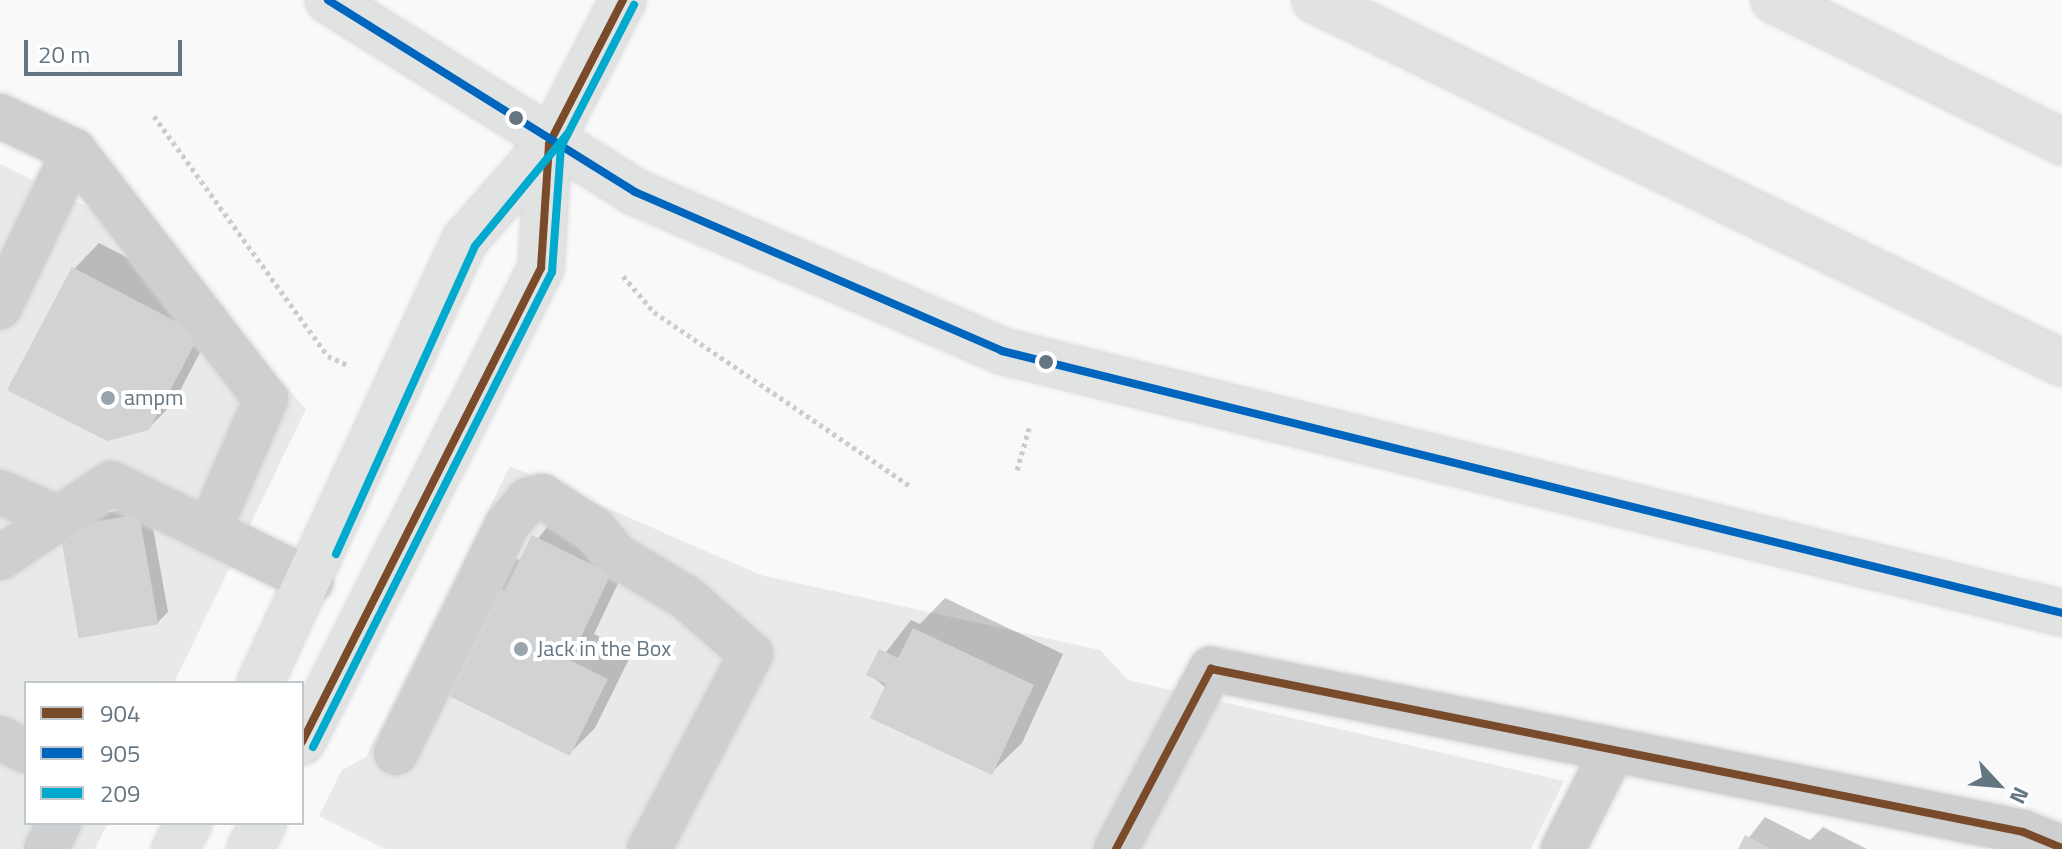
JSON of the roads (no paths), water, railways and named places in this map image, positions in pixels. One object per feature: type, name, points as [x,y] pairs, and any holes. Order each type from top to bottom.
[{"type":"main road","points":[[328,0],[549,144],[635,192],[1002,351],[2062,613]]},
{"type":"main road","points":[[261,681],[311,581],[465,240],[549,144],[623,0]]},
{"type":"main road","points":[[1315,0],[2062,363]]},
{"type":"main road","points":[[1774,0],[2062,142]]},
{"type":"main road","points":[[304,738],[541,268],[549,144]]},
{"type":"main road","points":[[250,849],[262,825]]},
{"type":"street","points":[[0,116],[74,151],[266,399],[209,531]]},
{"type":"street","points":[[0,307],[74,151]]},
{"type":"street","points":[[0,558],[111,483],[311,581]]},
{"type":"street","points":[[0,492],[59,518]]},
{"type":"street","points":[[396,753],[507,525],[528,500],[554,501],[751,654],[649,849]]},
{"type":"street","points":[[1116,849],[1211,669],[1613,750],[2033,843]]},
{"type":"street","points":[[0,738],[24,750]]},
{"type":"street","points":[[1563,849],[1613,750]]},
{"type":"street","points":[[46,849],[58,825]]},
{"type":"place","name":"ampm","points":[[108,398]]},
{"type":"place","name":"Jack in the Box","points":[[521,649]]}]
